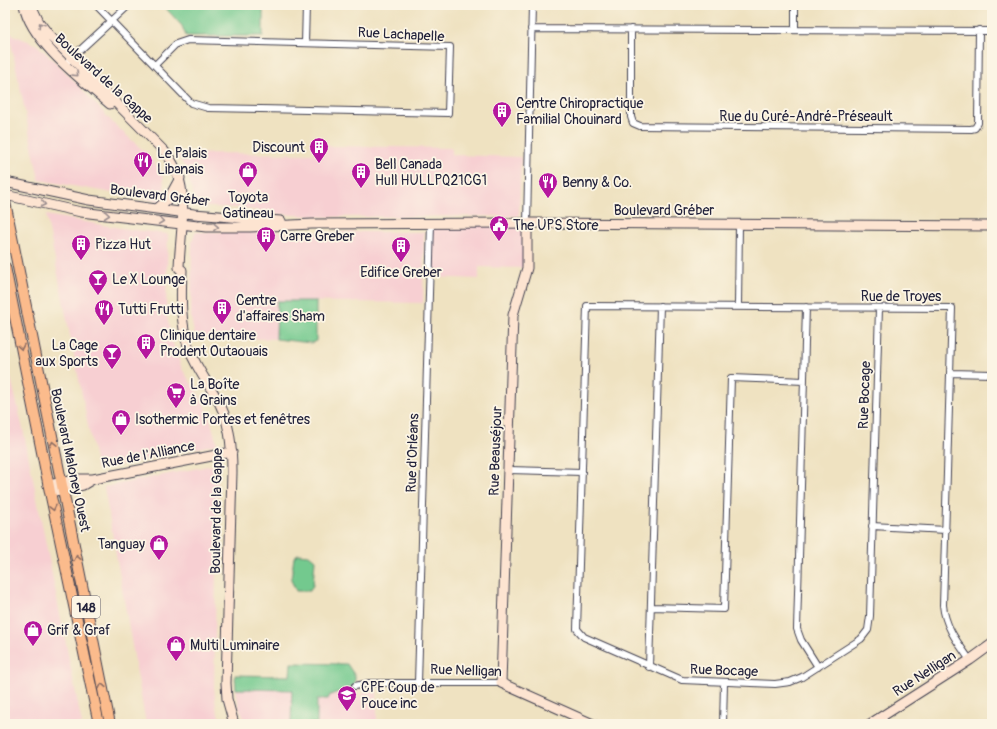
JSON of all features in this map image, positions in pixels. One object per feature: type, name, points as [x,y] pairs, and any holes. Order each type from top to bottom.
[{"type":"main road","name":"Boulevard Maloney Ouest","points":[[5,202],[110,724]]},
{"type":"main road","name":"Boulevard Maloney Ouest","points":[[5,267],[49,489],[99,724]]},
{"type":"street","name":"Boulevard de la Gappe","points":[[24,5],[27,17],[33,30],[42,41],[69,61],[161,148],[172,162],[180,178],[184,200],[179,268],[182,270],[182,322],[193,358],[223,411],[230,433],[232,452],[226,683],[227,699],[234,724]]},
{"type":"street","name":"Boulevard de la Gappe","points":[[31,5],[45,30],[69,61]]},
{"type":"street","name":"Rue Lachapelle","points":[[96,5],[191,103],[202,108],[448,113],[450,46],[184,40],[176,44],[155,65]]},
{"type":"street","points":[[69,61],[110,21],[130,5]]},
{"type":"street","points":[[305,43],[306,5]]},
{"type":"street","points":[[527,223],[532,5]]},
{"type":"street","points":[[795,5],[795,30]]},
{"type":"street","points":[[531,29],[992,30]]},
{"type":"street","name":"Rue du Curé-André-Préseault","points":[[631,29],[631,117],[633,123],[640,126],[972,129],[975,128],[978,123],[979,30]]},
{"type":"street","points":[[158,208],[169,198],[180,178]]},
{"type":"street","name":"Boulevard Gréber","points":[[5,182],[89,200],[182,212],[312,224]]},
{"type":"street","name":"Boulevard Gréber","points":[[5,195],[81,212],[206,227],[250,227],[312,224],[527,223],[992,226]]},
{"type":"street","name":"Rue Beauséjour","points":[[502,683],[513,316],[527,268],[527,223]]},
{"type":"street","name":"Rue d'Orléans","points":[[418,683],[431,224]]},
{"type":"street","points":[[738,224],[738,306]]},
{"type":"street","name":"Rue de Troyes","points":[[587,306],[952,308],[944,614],[950,632],[970,660]]},
{"type":"street","name":"Rue Bocage","points":[[587,306],[578,629],[584,637],[649,667],[682,680],[775,684],[790,682],[818,667],[861,640],[868,630],[870,616],[879,308]]},
{"type":"street","points":[[649,667],[660,306]]},
{"type":"street","points":[[806,307],[797,629],[801,640],[818,667]]},
{"type":"street","points":[[951,373],[992,374]]},
{"type":"street","points":[[651,607],[724,609],[731,378],[804,381]]},
{"type":"street","name":"Rue de l'Alliance","points":[[49,489],[82,479],[93,479],[232,452]]},
{"type":"street","points":[[509,470],[582,472]]},
{"type":"street","points":[[872,526],[946,530]]},
{"type":"street","name":"Rue Nelligan","points":[[870,724],[884,720],[992,644]]},
{"type":"street","points":[[723,724],[724,682]]},
{"type":"street","name":"Rue Nelligan","points":[[355,686],[369,683],[502,683],[593,724]]},
{"type":"shaded area","points":[[9,33],[37,45],[64,70],[114,124],[145,152],[162,173],[166,197],[158,201],[39,180]]},
{"type":"shaded area","points":[[326,146],[452,148],[452,155],[521,157],[519,216],[324,217],[279,214],[241,208],[209,207],[199,205],[195,201],[186,169],[176,153],[326,154]]},
{"type":"shaded area","points":[[46,215],[120,228],[168,234],[166,312],[172,341],[182,369],[202,400],[209,415],[217,444],[97,470]]},
{"type":"shaded area","points":[[431,223],[527,223],[527,268],[479,267],[479,279],[429,277]]},
{"type":"shaded area","points":[[195,232],[424,232],[423,303],[277,301],[276,339],[195,338],[191,318],[192,241]]},
{"type":"shaded area","points":[[5,353],[23,429],[82,724],[5,724]]},
{"type":"shaded area","points":[[218,464],[214,687],[216,708],[222,724],[146,724],[104,487]]},
{"type":"shaded area","points":[[236,689],[292,690],[291,724],[246,724],[239,707]]},
{"type":"shaded area","name":"CPE Coup de Pouce inc","points":[[365,689],[377,690],[377,724],[317,724],[317,699],[328,699],[330,695],[341,691],[348,698],[357,699],[362,696]]},
{"type":"green space","points":[[163,5],[263,5],[263,36],[186,36],[182,26]]},
{"type":"green space","points":[[277,301],[316,301],[316,341],[311,343],[276,339]]},
{"type":"green space","points":[[298,554],[309,555],[315,560],[313,585],[310,591],[296,591],[291,580],[294,557]]},
{"type":"green space","points":[[291,663],[347,664],[355,676],[355,686],[330,695],[328,699],[317,699],[317,724],[291,724],[292,690],[236,689],[235,675],[290,676]]},
{"type":"place","name":"Centre Chiropractique Familial Chouinard","points":[[502,128]]},
{"type":"place","name":"Discount","points":[[319,164]]},
{"type":"place","name":"Le Palais Libanais","points":[[143,178]]},
{"type":"place","name":"Toyota Gatineau","points":[[248,188]]},
{"type":"place","name":"Bell Canada Hull HULLPQ21CG1","points":[[361,189]]},
{"type":"place","name":"Benny & Co.","points":[[548,199]]},
{"type":"place","name":"The UPS Store","points":[[499,242]]},
{"type":"place","name":"Carre Greber","points":[[266,253]]},
{"type":"place","name":"Pizza Hut","points":[[81,261]]},
{"type":"place","name":"Edifice Greber","points":[[401,263]]},
{"type":"place","name":"Le X Lounge","points":[[98,296]]},
{"type":"place","name":"Centre d'affaires Sham","points":[[222,325]]},
{"type":"place","name":"Tutti Frutti","points":[[104,326]]},
{"type":"place","name":"Clinique dentaire Prodent Outaouais","points":[[146,360]]},
{"type":"place","name":"La Cage aux Sports","points":[[112,370]]},
{"type":"place","name":"La Boîte à Grains","points":[[176,409]]},
{"type":"place","name":"Isothermic Portes et fenêtres","points":[[121,436]]},
{"type":"place","name":"Tanguay","points":[[159,561]]},
{"type":"place","name":"Grif & Graf","points":[[33,647]]},
{"type":"place","name":"Multi Luminaire","points":[[176,662]]},
{"type":"place","name":"CPE Coup de Pouce inc","points":[[347,712]]}]
